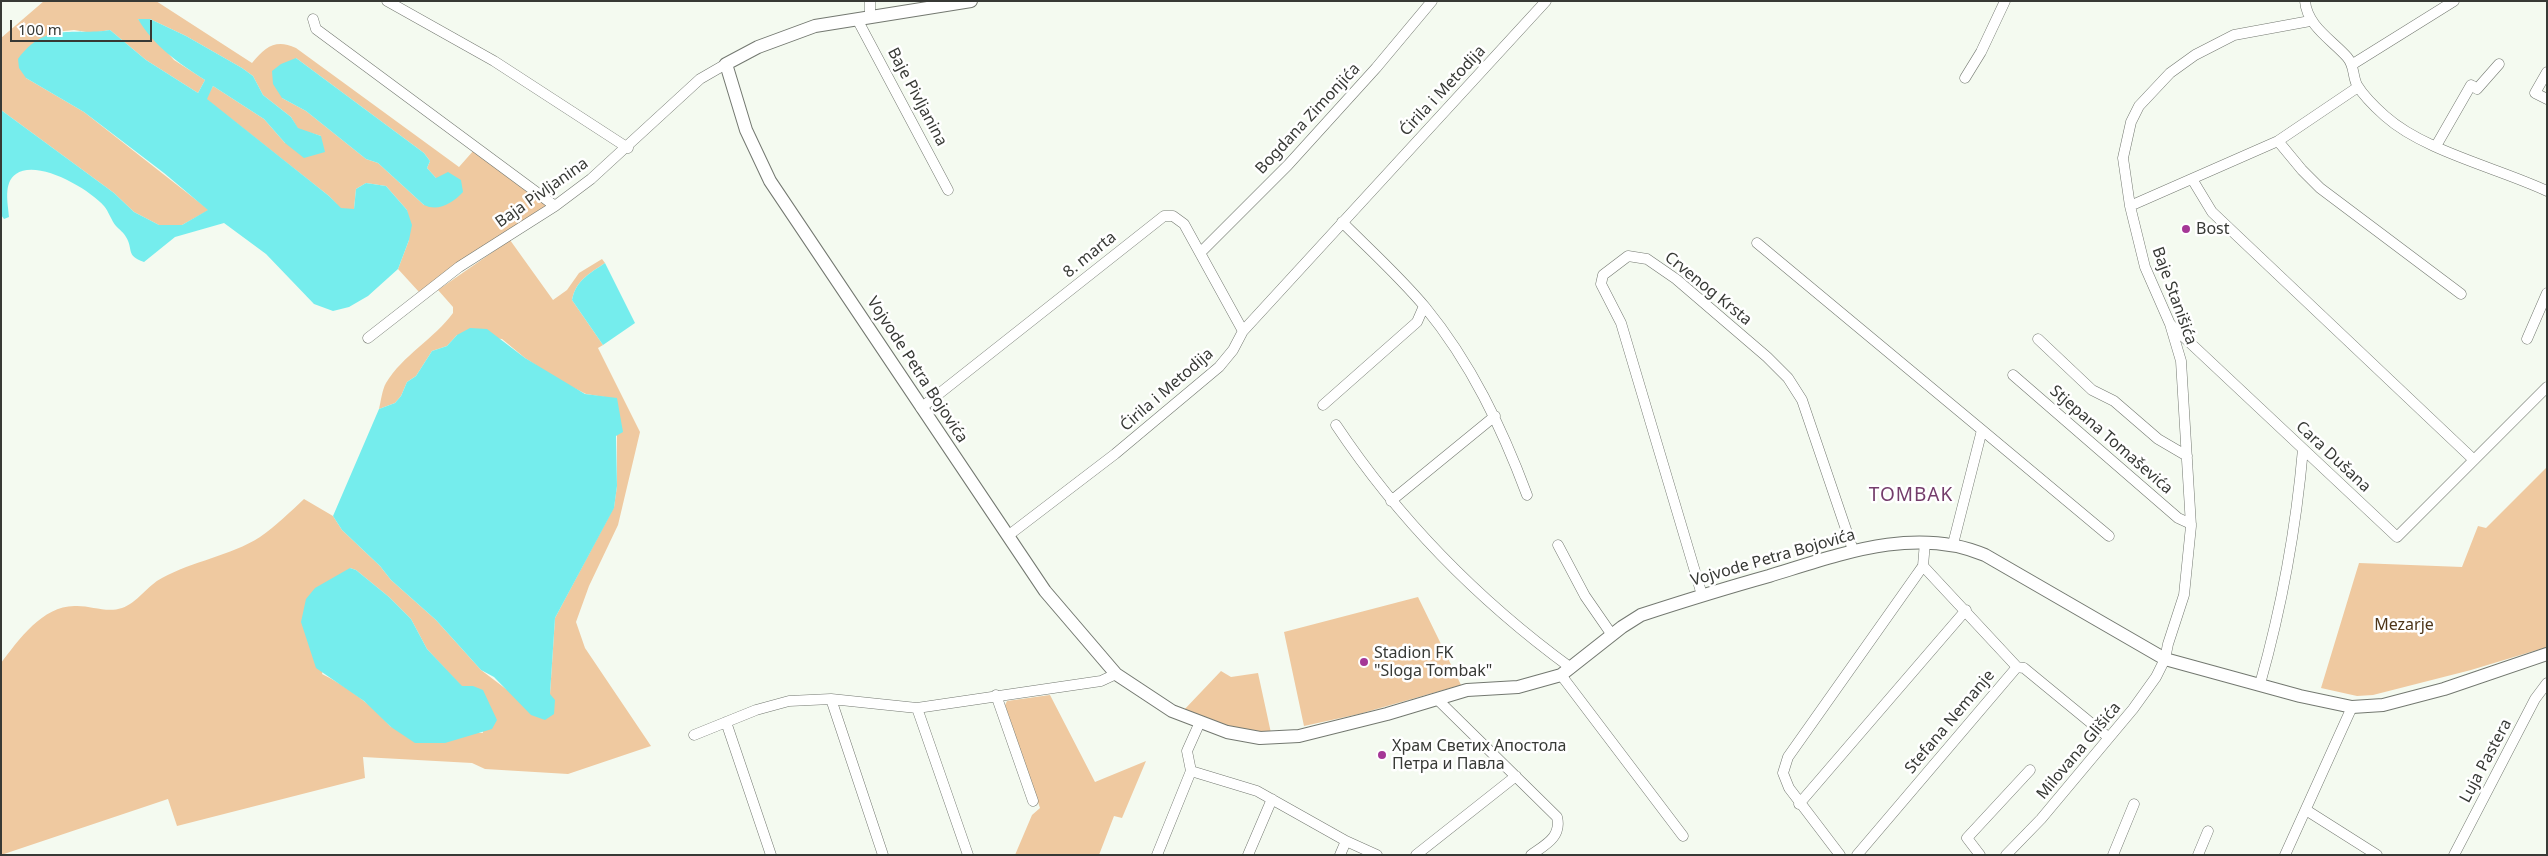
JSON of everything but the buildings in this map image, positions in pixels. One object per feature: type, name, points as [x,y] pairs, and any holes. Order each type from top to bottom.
[{"type":"street","points":[[387,1],[494,61],[628,148]]},
{"type":"street","points":[[864,18],[870,1]]},
{"type":"street","points":[[726,64],[758,47],[792,34],[864,18],[971,1]]},
{"type":"street","name":"Bogdana Zimonjića","points":[[1202,252],[1288,165],[1382,61],[1409,26],[1432,1]]},
{"type":"street","name":"Ćirila i Metodija","points":[[1009,535],[1115,454],[1219,367],[1234,350],[1243,331],[1546,1]]},
{"type":"street","points":[[1965,78],[1988,38],[2005,1]]},
{"type":"street","points":[[2305,1],[2310,21],[2331,39],[2354,64],[2354,77],[2358,87],[2384,116],[2398,127],[2411,136],[2547,191]]},
{"type":"street","points":[[2354,64],[2454,1]]},
{"type":"street","name":"Baje Pivljanina","points":[[864,18],[948,190]]},
{"type":"street","points":[[313,19],[316,29],[555,206]]},
{"type":"street","name":"Baje Stanišića","points":[[2166,659],[2168,644],[2184,595],[2191,546],[2181,362],[2170,324],[2145,267],[2130,206],[2123,158],[2127,134],[2138,106],[2170,73],[2195,55],[2234,35],[2310,21]]},
{"type":"street","name":"Baja Pivljanina","points":[[368,338],[459,267],[555,206],[591,179],[628,148],[700,79],[726,64]]},
{"type":"street","name":"Vojvode Petra Bojovića","points":[[726,64],[746,130],[770,181],[1050,597],[1116,674],[1172,712],[1227,732],[1260,738],[1282,738],[1387,714],[1467,690],[1518,687],[1566,672],[1612,635],[1641,615],[1853,550],[1925,542],[1952,544],[1985,555],[2166,659],[2352,707],[2368,707],[2392,703],[2547,654]]},
{"type":"street","points":[[2436,146],[2471,85],[2477,89],[2499,64]]},
{"type":"street","points":[[2547,72],[2535,93],[2547,99]]},
{"type":"street","points":[[2130,206],[2278,141],[2358,87]]},
{"type":"street","points":[[2278,141],[2320,188],[2462,294]]},
{"type":"street","points":[[2192,179],[2212,212],[2474,460]]},
{"type":"street","name":"8. marta","points":[[921,408],[1164,216],[1173,216],[1184,224],[1202,252],[1243,331]]},
{"type":"street","points":[[1342,222],[1424,306],[1460,355],[1494,416],[1527,495]]},
{"type":"street","points":[[1757,243],[2109,536]]},
{"type":"street","name":"Crvenog Krsta","points":[[1702,595],[1621,323],[1601,284],[1603,275],[1628,256],[1647,260],[1676,279],[1733,327],[1788,378],[1802,400],[1853,550]]},
{"type":"street","points":[[2527,339],[2547,292]]},
{"type":"street","points":[[1323,405],[1417,322],[1424,306]]},
{"type":"street","name":"Cara Dušana","points":[[2170,324],[2397,537],[2547,387]]},
{"type":"street","points":[[2038,339],[2092,390],[2114,401],[2158,439],[2187,456]]},
{"type":"street","name":"Stjepana Tomaševića","points":[[2013,375],[2178,518],[2191,524]]},
{"type":"street","points":[[1391,500],[1494,416]]},
{"type":"street","points":[[1336,425],[1391,500],[1418,532],[1475,591],[1566,672],[1683,836]]},
{"type":"street","points":[[1952,544],[1982,430]]},
{"type":"street","points":[[2260,684],[2275,628],[2291,553],[2303,449]]},
{"type":"street","points":[[1840,855],[1800,804],[1782,773],[1788,757],[1923,566],[1925,542]]},
{"type":"street","points":[[1558,544],[1575,579],[1612,635]]},
{"type":"street","name":"Stefana Nemanje","points":[[1857,855],[2017,667],[1966,610],[1923,566]]},
{"type":"street","points":[[1800,804],[1966,610]]},
{"type":"street","name":"Milovana Glišića","points":[[2009,854],[2041,819],[2133,709],[2156,677],[2166,659]]},
{"type":"street","points":[[2017,667],[2024,668],[2108,737]]},
{"type":"street","points":[[694,735],[771,705],[789,701],[831,699],[917,708],[1101,681],[1116,674]]},
{"type":"street","name":"Luja Pastera","points":[[2454,855],[2535,699],[2547,683]]},
{"type":"street","points":[[996,695],[1033,801]]},
{"type":"street","points":[[831,699],[883,855]]},
{"type":"street","points":[[1438,700],[1557,817],[1559,826],[1550,842],[1531,855]]},
{"type":"street","points":[[2285,855],[2352,707]]},
{"type":"street","points":[[917,708],[968,855]]},
{"type":"street","points":[[726,722],[771,855]]},
{"type":"street","points":[[1157,855],[1190,771],[1187,752],[1200,722]]},
{"type":"street","name":"Milovana Glišića","points":[[1980,855],[1967,838],[2030,770]]},
{"type":"street","points":[[1190,771],[1257,791],[1346,841],[1376,855]]},
{"type":"street","points":[[1416,855],[1516,776]]},
{"type":"street","points":[[1248,855],[1272,799]]},
{"type":"street","points":[[2113,855],[2134,804]]},
{"type":"street","points":[[2306,810],[2377,855]]},
{"type":"street","points":[[2198,855],[2208,831]]},
{"type":"street","points":[[1340,855],[1346,841]]},
{"type":"green space","points":[[44,1],[156,1],[252,63],[267,48],[277,44],[296,48],[459,167],[474,150],[547,204],[546,208],[471,254],[419,292],[398,269],[409,240],[407,210],[386,186],[366,183],[356,189],[354,209],[341,209],[329,196],[206,99],[213,86],[264,119],[285,143],[321,136],[298,129],[291,117],[263,95],[253,76],[242,68],[186,36],[150,19],[138,19],[174,60],[205,80],[198,93],[146,60],[110,30],[92,33],[74,30],[54,32],[42,39],[26,78],[84,112],[209,210],[182,225],[159,225],[134,212],[114,193],[1,110],[1,38]],"holes":[[[296,58],[424,153],[430,161],[427,168],[436,178],[424,205],[378,163],[366,159],[306,111],[282,98]]]},
{"type":"green space","points":[[510,240],[553,300],[567,290],[579,273],[602,259],[605,263],[580,282],[572,300],[603,345],[598,348],[640,432],[618,525],[589,586],[576,622],[585,648],[651,746],[568,774],[485,769],[472,763],[363,757],[365,778],[177,826],[168,799],[1,855],[1,663],[24,634],[43,617],[65,607],[83,606],[111,610],[127,606],[162,578],[248,544],[260,537],[304,499],[333,516],[342,530],[380,566],[391,580],[436,620],[481,670],[506,689],[550,694],[555,618],[614,507],[617,486],[617,399],[586,394],[562,382],[525,358],[502,339],[457,335],[447,346],[432,351],[416,376],[407,382],[401,396],[395,403],[379,409],[386,383],[393,373],[453,313],[453,307],[438,290]],"holes":[[[350,568],[356,570],[389,597],[411,619],[427,649],[462,687],[473,686],[483,733],[391,727],[359,697],[322,674]]]},
{"type":"green space","name":"Mezarje","points":[[2547,467],[2547,647],[2471,670],[2373,695],[2357,696],[2321,688],[2359,563],[2462,567],[2478,526],[2486,528]]},
{"type":"green space","name":"Stadion FK \"Sloga Tombak\"","points":[[1418,597],[1461,685],[1359,714],[1304,726],[1284,632]]},
{"type":"green space","points":[[1221,671],[1231,677],[1258,673],[1271,733],[1233,727],[1183,711]]},
{"type":"green space","points":[[1050,695],[1095,782],[1146,761],[1122,818],[1114,816],[1099,855],[1015,855],[1032,815],[1040,808],[1005,705],[1007,701]]},
{"type":"water","points":[[138,19],[150,19],[186,36],[242,68],[253,76],[263,95],[291,117],[298,128],[321,136],[325,152],[304,158],[285,143],[264,119],[213,86],[207,99],[329,196],[341,208],[354,209],[356,189],[366,183],[386,186],[407,210],[412,225],[409,240],[398,269],[368,296],[349,307],[333,311],[314,304],[266,254],[224,223],[175,237],[144,262],[134,257],[125,236],[114,224],[104,206],[96,199],[75,184],[49,173],[36,170],[25,170],[12,178],[7,194],[9,217],[4,219],[1,215],[1,110],[114,193],[134,212],[159,225],[182,225],[208,210],[164,173],[84,112],[26,78],[19,68],[18,59],[28,47],[39,39],[61,32],[110,30],[146,60],[198,93],[205,80],[159,46]]},
{"type":"water","points":[[296,58],[424,153],[430,161],[427,168],[436,178],[448,172],[461,180],[463,192],[455,200],[440,207],[424,205],[378,163],[366,159],[306,111],[282,98],[273,84],[272,71],[281,64]]},
{"type":"water","points":[[605,263],[635,323],[603,345],[572,300],[580,282]]},
{"type":"water","points":[[470,328],[487,329],[525,358],[585,394],[617,398],[623,432],[616,436],[617,486],[614,508],[555,618],[550,694],[555,700],[554,714],[545,720],[531,715],[494,677],[481,670],[436,620],[391,580],[380,566],[342,530],[333,516],[379,409],[395,403],[401,396],[407,382],[416,376],[432,351],[447,346],[457,335]]},
{"type":"water","points":[[350,568],[356,570],[389,597],[411,619],[427,649],[462,686],[473,686],[483,690],[497,720],[492,729],[445,743],[415,743],[391,727],[364,701],[316,668],[301,622],[306,599],[315,588]]},
{"type":"place","name":"Bost","points":[[2186,229]]},
{"type":"place","name":"Stadion FK \"Sloga Tombak\"","points":[[1364,662]]},
{"type":"place","name":"Храм Светих Апостола Петра и Павла","points":[[1382,755]]},
{"type":"district","name":"TOMBAK","points":[[1911,496]]}]
